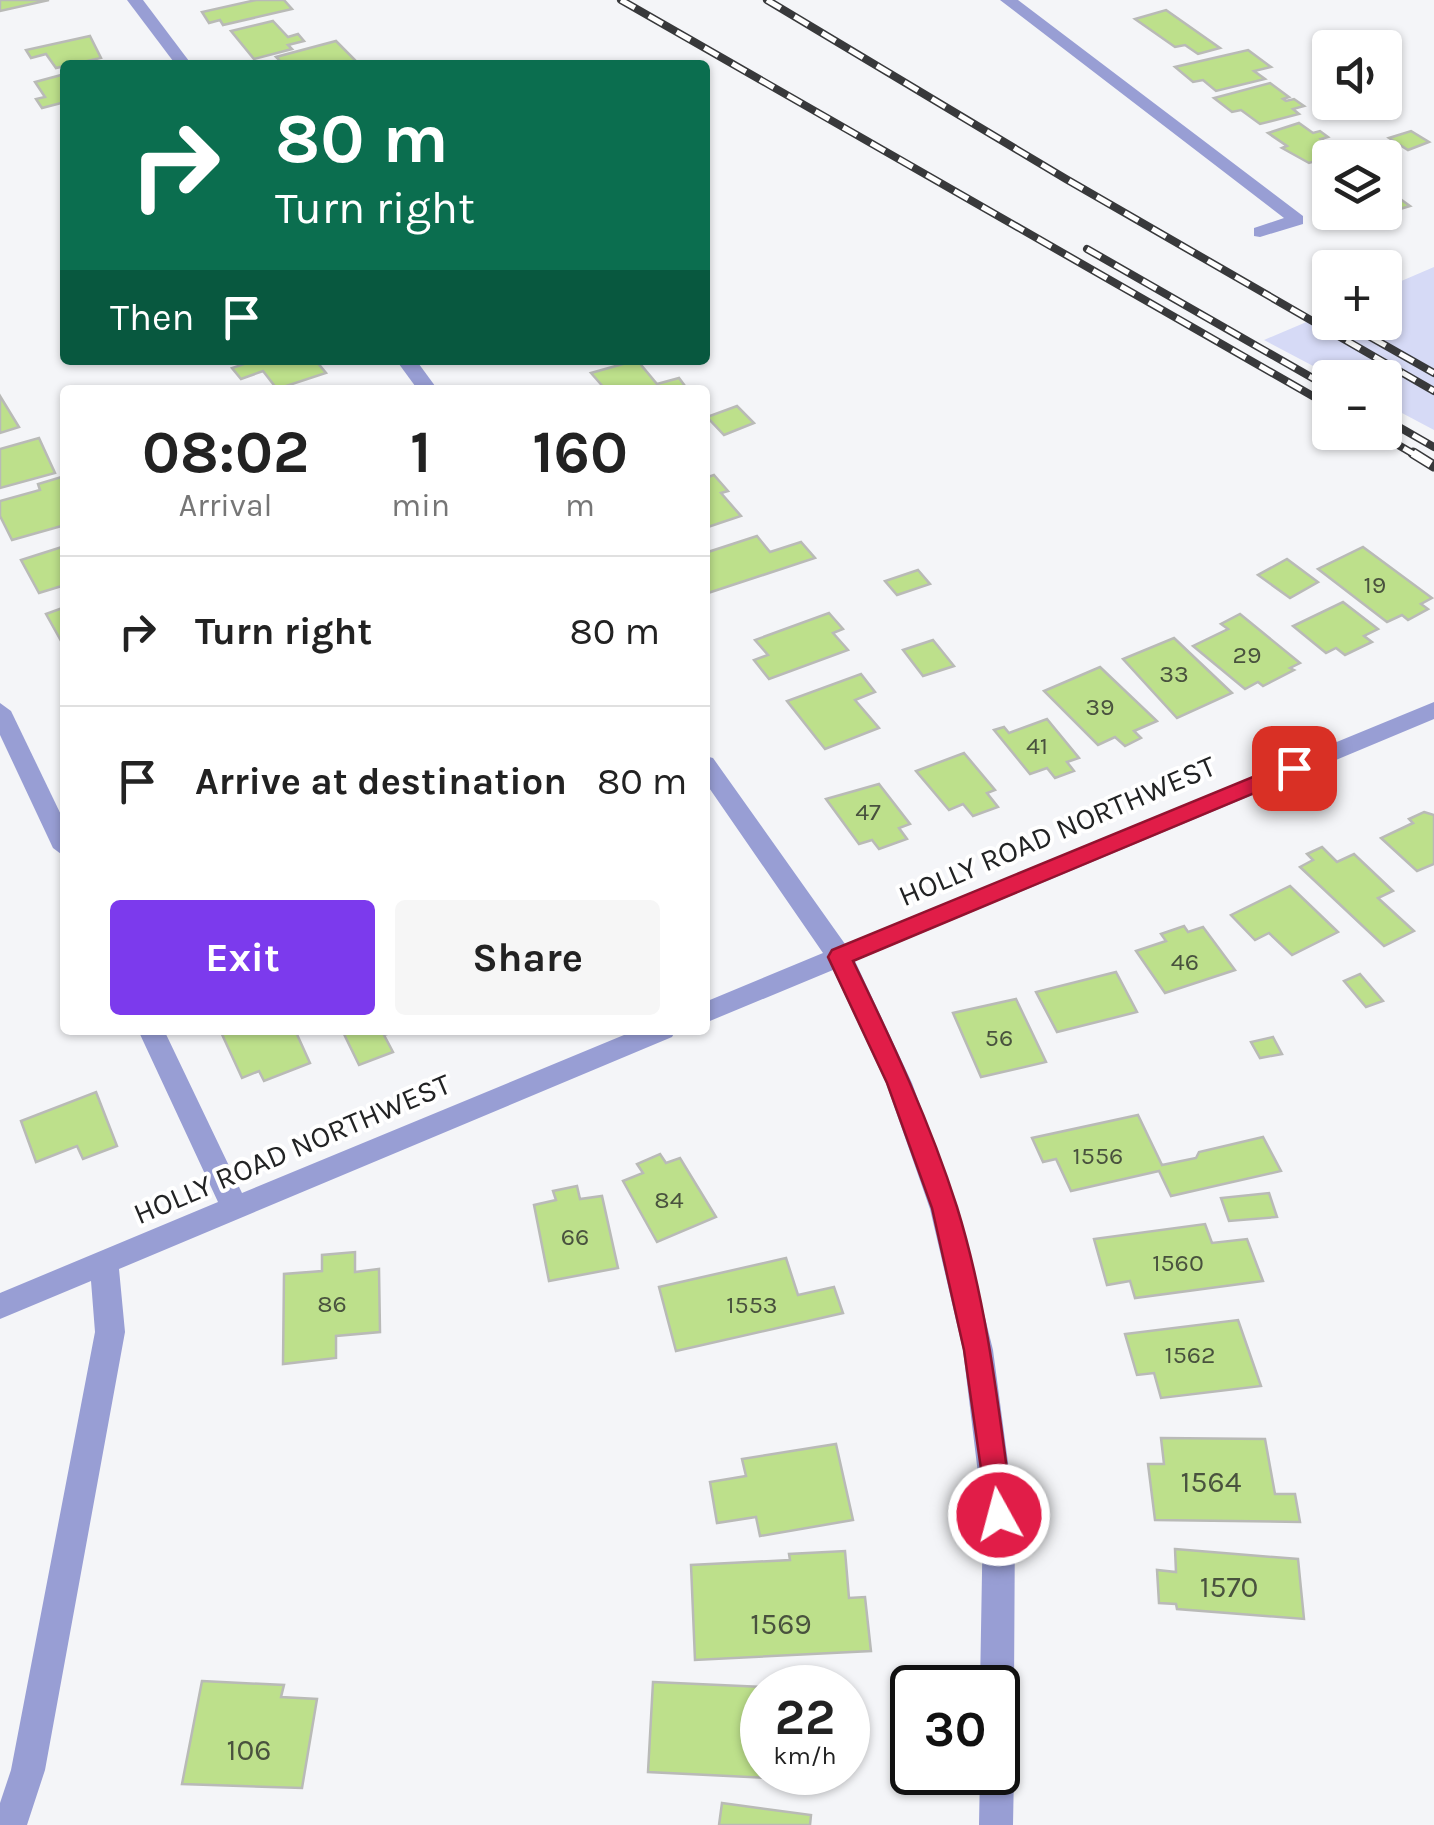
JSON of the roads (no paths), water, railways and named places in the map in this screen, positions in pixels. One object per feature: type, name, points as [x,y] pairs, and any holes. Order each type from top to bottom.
[{"type":"street","points":[[135,0],[180,60]]},
{"type":"street","points":[[1008,0],[1297,220],[1260,232]]},
{"type":"street","name":"HOLLY ROAD NORTHWEST","points":[[710,1011],[1434,710]]},
{"type":"street","points":[[0,711],[60,837]]},
{"type":"street","points":[[710,771],[840,957],[899,1083],[944,1208],[978,1350],[999,1515],[998,1665]]},
{"type":"street","points":[[153,1035],[235,1208]]},
{"type":"street","name":"HOLLY ROAD NORTHWEST","points":[[0,1306],[652,1035]]},
{"type":"street","points":[[10,1825],[28,1770],[110,1332],[104,1262]]},
{"type":"street","points":[[996,1825],[997,1795]]},
{"type":"railway","points":[[621,0],[1312,396]]},
{"type":"railway","points":[[767,0],[1066,179],[1434,391]]},
{"type":"railway","points":[[1087,249],[1312,378]]},
{"type":"railway","points":[[1376,340],[1434,373]]},
{"type":"railway","points":[[1402,429],[1434,447]]},
{"type":"railway","points":[[1402,447],[1417,456]]},
{"type":"railway","points":[[1413,453],[1434,466]]}]
